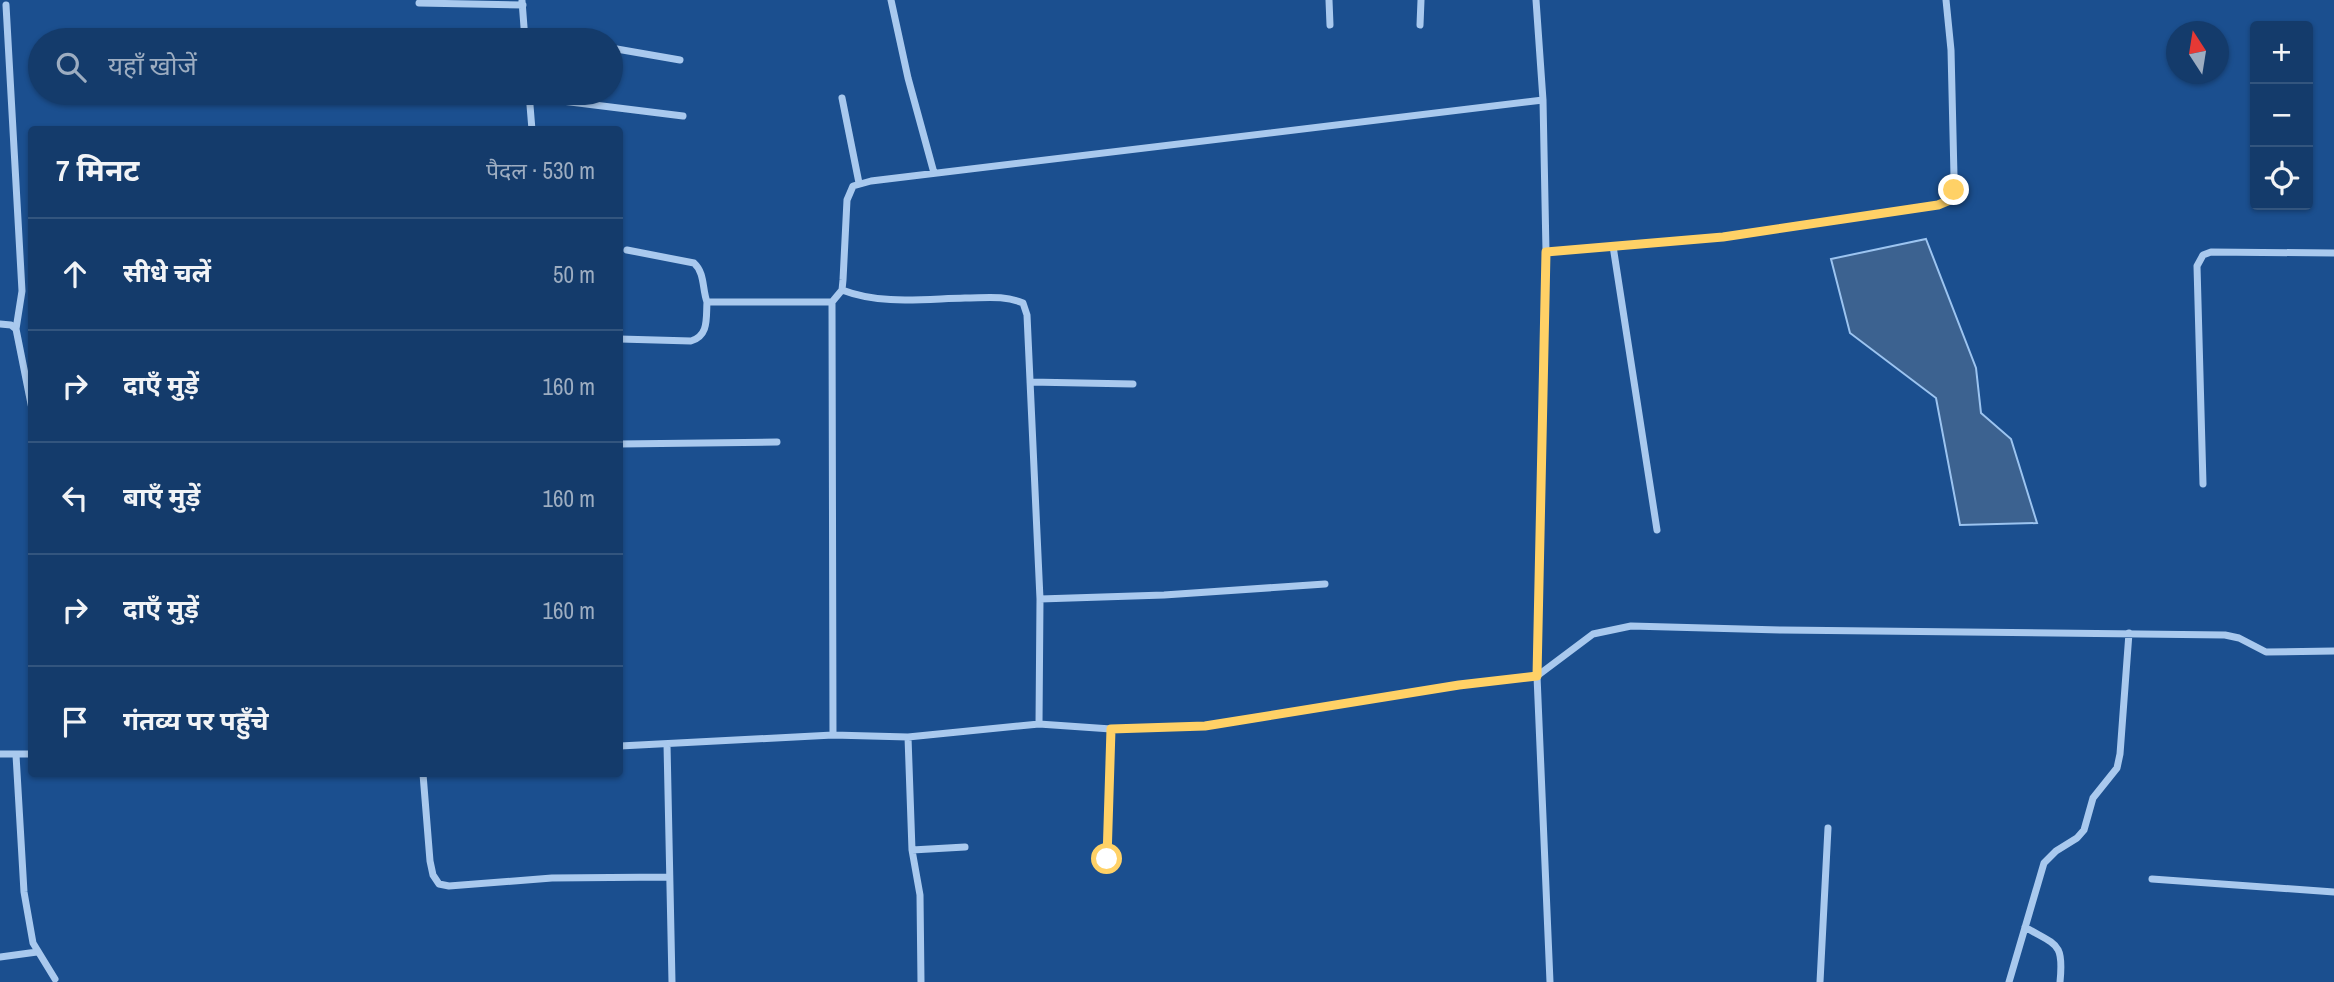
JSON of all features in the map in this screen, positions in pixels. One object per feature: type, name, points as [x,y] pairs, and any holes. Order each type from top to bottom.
[{"type":"street","points":[[891,0],[933,173]]},
{"type":"street","points":[[1329,0],[1329,24]]},
{"type":"street","points":[[1420,0],[1420,25]]},
{"type":"street","points":[[1536,0],[1543,100],[1546,252],[1537,676],[1550,982]]},
{"type":"street","points":[[1546,252],[1723,237],[1938,205],[1950,200],[1954,190],[1954,176],[1951,51],[1946,0]]},
{"type":"street","points":[[419,4],[522,2],[524,28]]},
{"type":"street","points":[[6,5],[22,291],[16,329],[28,389]]},
{"type":"street","points":[[623,49],[680,60]]},
{"type":"street","points":[[842,98],[859,183]]},
{"type":"street","points":[[833,735],[832,302],[842,290],[849,191],[859,183],[933,173],[1543,100]]},
{"type":"street","points":[[530,105],[532,126]]},
{"type":"street","points":[[602,105],[683,116]]},
{"type":"street","points":[[1613,246],[1657,530]]},
{"type":"street","points":[[623,339],[691,341],[700,338],[705,332],[707,302],[702,275],[694,263],[626,250]]},
{"type":"street","points":[[2203,484],[2197,266],[2203,255],[2211,252],[2334,253]]},
{"type":"street","points":[[842,290],[858,296],[886,300],[1002,297],[1023,303],[1027,314],[1040,599],[1039,724]]},
{"type":"street","points":[[707,302],[832,302]]},
{"type":"street","points":[[0,324],[11,325],[16,329]]},
{"type":"street","points":[[1030,382],[1133,384]]},
{"type":"street","points":[[623,444],[776,442]]},
{"type":"street","points":[[1040,599],[1164,595],[1325,584]]},
{"type":"street","points":[[623,746],[833,735],[908,737],[1039,724],[1111,729],[1205,726],[1459,685],[1537,676],[1593,634],[1631,626],[2233,636],[2266,652],[2334,651]]},
{"type":"street","points":[[2009,982],[2044,863],[2056,850],[2077,838],[2084,830],[2093,798],[2117,768],[2129,634]]},
{"type":"street","points":[[1107,859],[1111,729]]},
{"type":"street","points":[[908,737],[912,850],[920,895],[921,982]]},
{"type":"street","points":[[667,744],[672,982]]},
{"type":"street","points":[[0,754],[28,754]]},
{"type":"street","points":[[16,755],[23,892],[33,943],[55,979]]},
{"type":"street","points":[[423,777],[430,861],[433,875],[439,884],[449,886],[552,878],[669,877]]},
{"type":"street","points":[[1820,982],[1828,828]]},
{"type":"street","points":[[912,850],[965,847]]},
{"type":"street","points":[[2152,879],[2334,892]]},
{"type":"street","points":[[2025,927],[2055,944],[2061,954],[2060,982]]},
{"type":"street","points":[[0,957],[37,952]]},
{"type":"water","points":[[1926,239],[1976,368],[1981,413],[2011,439],[2037,523],[1960,525],[1936,398],[1850,333],[1831,259]]},
{"type":"route","points":[[1107,859],[1111,729],[1205,726],[1459,685],[1537,676],[1546,252],[1723,237],[1938,205],[1950,200],[1954,190]]}]
